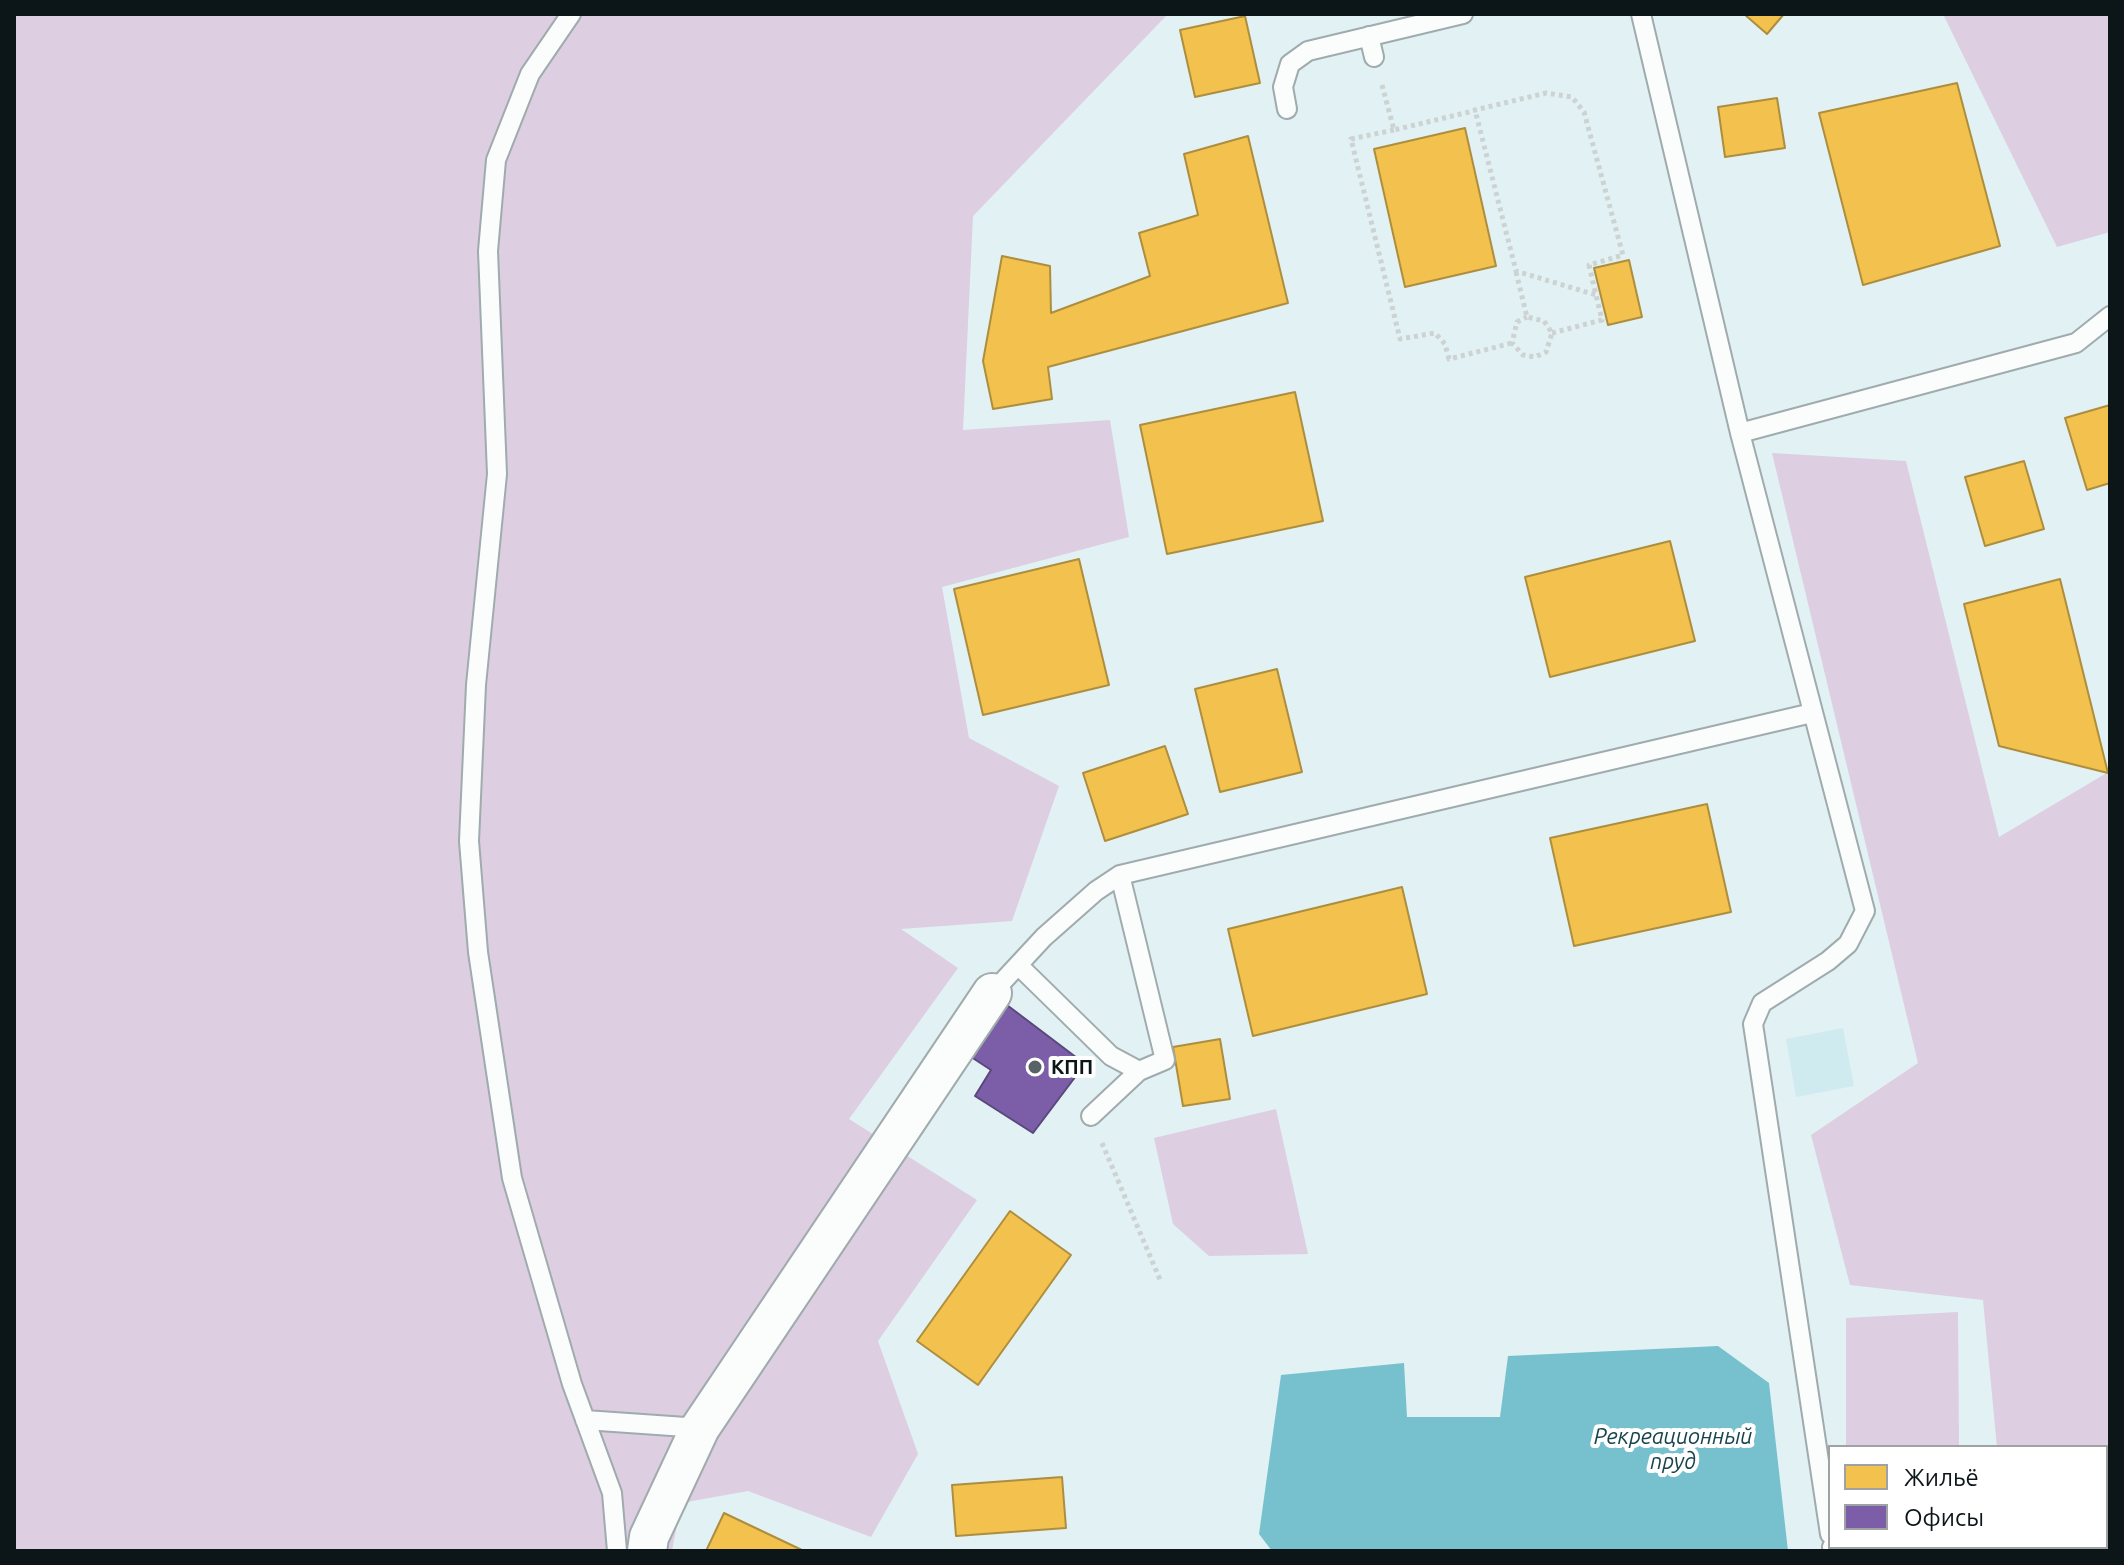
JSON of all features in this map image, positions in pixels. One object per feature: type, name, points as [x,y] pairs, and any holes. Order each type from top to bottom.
[{"type":"street","points":[[647,1551],[649,1537],[700,1428],[992,993]]},
{"type":"lane","points":[[571,14],[530,74],[496,160],[488,251],[497,474],[476,685],[469,841],[478,952],[512,1178],[585,1420],[612,1493],[617,1551]]},
{"type":"lane","points":[[1287,109],[1283,87],[1290,64],[1308,51],[1463,14]]},
{"type":"lane","points":[[1641,14],[1740,433],[1865,911],[1848,944],[1828,961],[1762,1003],[1753,1024],[1828,1521]]},
{"type":"lane","points":[[1369,36],[1374,57]]},
{"type":"lane","points":[[1740,433],[2076,343],[2110,316]]},
{"type":"lane","points":[[992,993],[1096,891],[1120,875],[1812,713]]},
{"type":"lane","points":[[1091,1116],[1139,1071],[1165,1060],[1120,875]]},
{"type":"lane","points":[[1018,965],[1111,1056],[1139,1071]]},
{"type":"lane","points":[[585,1420],[700,1428]]},
{"type":"path","points":[[1374,57],[1394,130]]},
{"type":"path","points":[[1512,343],[1449,359],[1445,344],[1435,333],[1400,339],[1351,139],[1546,93],[1572,97],[1584,112],[1623,255],[1589,265],[1602,320],[1552,333]]},
{"type":"path","points":[[1475,110],[1527,317]]},
{"type":"path","points":[[1516,271],[1596,295]]},
{"type":"path","points":[[1512,343],[1517,322],[1527,317],[1544,321],[1552,333]]},
{"type":"path","points":[[1512,343],[1523,355],[1535,357],[1546,352],[1552,333]]},
{"type":"path","points":[[1091,1116],[1161,1282]]},
{"type":"shaded area","points":[[14,14],[1168,14],[973,216],[963,430],[1110,420],[1129,537],[942,587],[969,738],[1059,786],[1012,921],[901,929],[958,968],[849,1119],[977,1200],[878,1341],[918,1454],[871,1537],[748,1491],[681,1503],[672,1551],[14,1551]]},
{"type":"shaded area","points":[[1943,14],[2110,14],[2110,232],[2057,247]]},
{"type":"shaded area","points":[[1772,453],[1906,461],[1999,837],[2110,771],[2110,1551],[1881,1551],[2108,1549],[2108,1445],[1997,1445],[1983,1300],[1850,1285],[1811,1135],[1918,1063]]},
{"type":"shaded area","points":[[1843,1028],[1854,1086],[1796,1097],[1786,1039]]},
{"type":"shaded area","points":[[1276,1109],[1308,1254],[1209,1256],[1173,1224],[1154,1138]]},
{"type":"shaded area","points":[[1958,1312],[1959,1445],[1846,1445],[1846,1318]]},
{"type":"water","name":"Рекреационный пруд","points":[[1718,1346],[1769,1383],[1788,1551],[1272,1551],[1259,1534],[1281,1375],[1404,1363],[1407,1417],[1500,1417],[1508,1356]]},
{"type":"building: Жильё","points":[[1744,14],[1784,14],[1767,34]]},
{"type":"building: Жильё","points":[[1245,16],[1260,83],[1195,97],[1180,30]]},
{"type":"building: Жильё","points":[[1957,83],[2000,246],[1863,285],[1819,113]]},
{"type":"building: Жильё","points":[[1777,98],[1785,148],[1725,157],[1718,107]]},
{"type":"building: Жильё","points":[[1465,128],[1496,266],[1405,287],[1374,149]]},
{"type":"building: Жильё","points":[[1248,136],[1288,303],[1048,367],[1052,399],[993,409],[983,361],[1002,256],[1050,266],[1051,313],[1150,276],[1139,233],[1198,215],[1184,154]]},
{"type":"building: Жильё","points":[[1629,260],[1642,317],[1608,325],[1594,268]]},
{"type":"building: Жильё","points":[[1295,392],[1323,521],[1167,554],[1140,425]]},
{"type":"building: Жильё","points":[[2110,405],[2110,483],[2087,490],[2065,418]]},
{"type":"building: Жильё","points":[[2024,461],[2044,529],[1985,546],[1965,477]]},
{"type":"building: Жильё","points":[[1670,541],[1695,641],[1550,677],[1525,577]]},
{"type":"building: Жильё","points":[[1079,559],[1109,685],[983,715],[954,589]]},
{"type":"building: Жильё","points":[[2060,579],[2108,773],[1999,746],[1964,604]]},
{"type":"building: Жильё","points":[[1277,669],[1302,772],[1220,792],[1195,689]]},
{"type":"building: Жильё","points":[[1165,746],[1188,814],[1105,841],[1083,773]]},
{"type":"building: Жильё","points":[[1707,804],[1731,912],[1574,946],[1550,838]]},
{"type":"building: Жильё","points":[[1402,887],[1427,994],[1253,1036],[1228,929]]},
{"type":"building: Жильё","points":[[1220,1039],[1230,1099],[1183,1106],[1173,1047]]},
{"type":"building: Жильё","points":[[1010,1211],[1071,1255],[978,1385],[917,1341]]},
{"type":"building: Жильё","points":[[1062,1477],[1066,1528],[956,1536],[952,1485]]},
{"type":"building: Жильё","points":[[724,1513],[804,1551],[706,1551]]},
{"type":"building: Офисы","name":"КПП","points":[[999,999],[1085,1064],[1033,1133],[975,1096],[991,1070],[962,1051]]},
{"type":"place","name":"КПП","points":[[1035,1067]]}]
